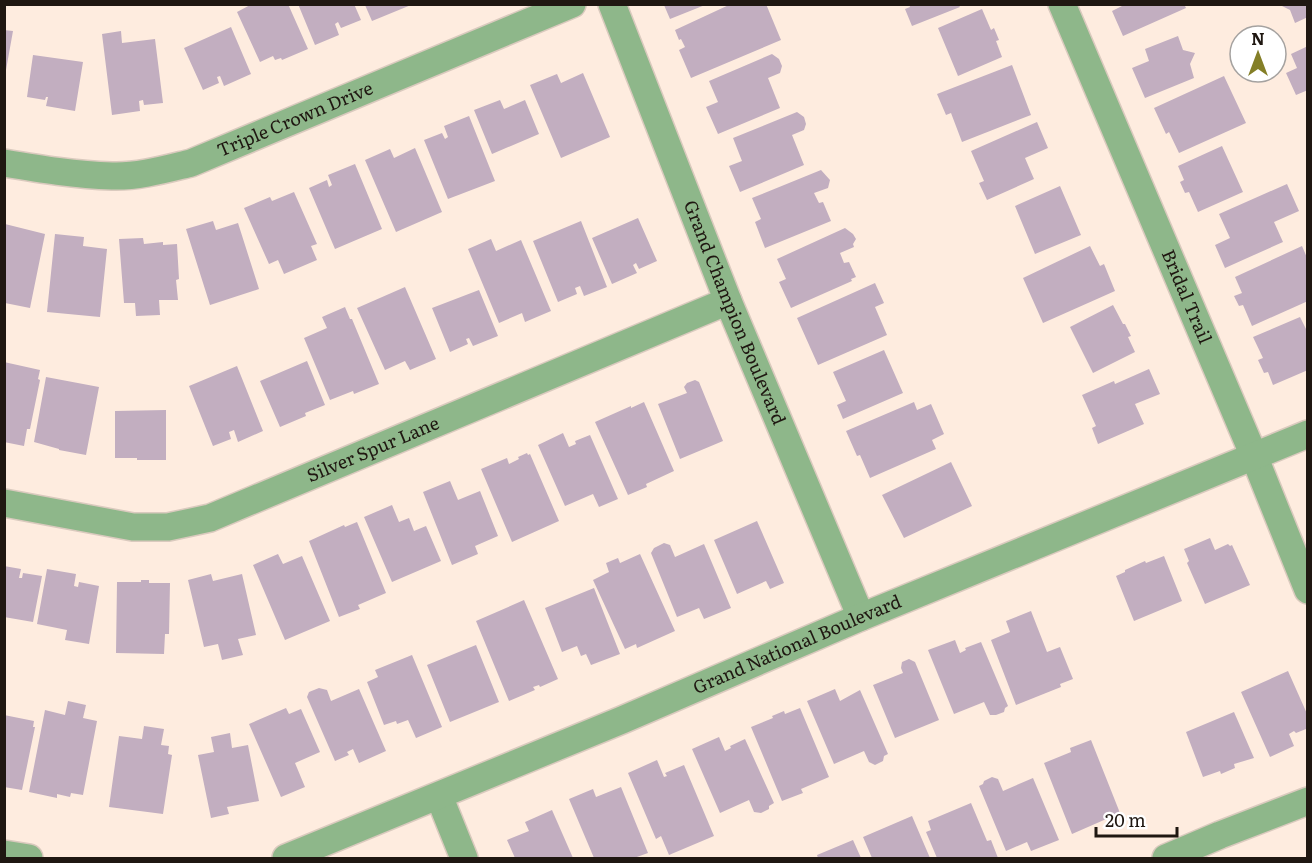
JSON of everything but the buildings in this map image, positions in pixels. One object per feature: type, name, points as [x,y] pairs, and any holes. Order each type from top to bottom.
[{"type":"street","name":"Triple Crown Drive","points":[[4,163],[43,170],[114,176],[157,171],[191,163],[572,4]]},
{"type":"street","name":"Grand Champion Boulevard","points":[[612,4],[728,301],[861,618]]},
{"type":"street","name":"Bridal Trail","points":[[1062,4],[1254,456],[1308,590]]},
{"type":"street","name":"Silver Spur Lane","points":[[4,503],[133,527],[168,527],[210,518],[728,301]]},
{"type":"street","name":"Grand National Boulevard","points":[[286,858],[861,618],[1308,435]]},
{"type":"street","points":[[439,796],[464,858]]},
{"type":"street","points":[[1166,858],[1308,801]]},
{"type":"street","points":[[4,854],[29,858]]}]
